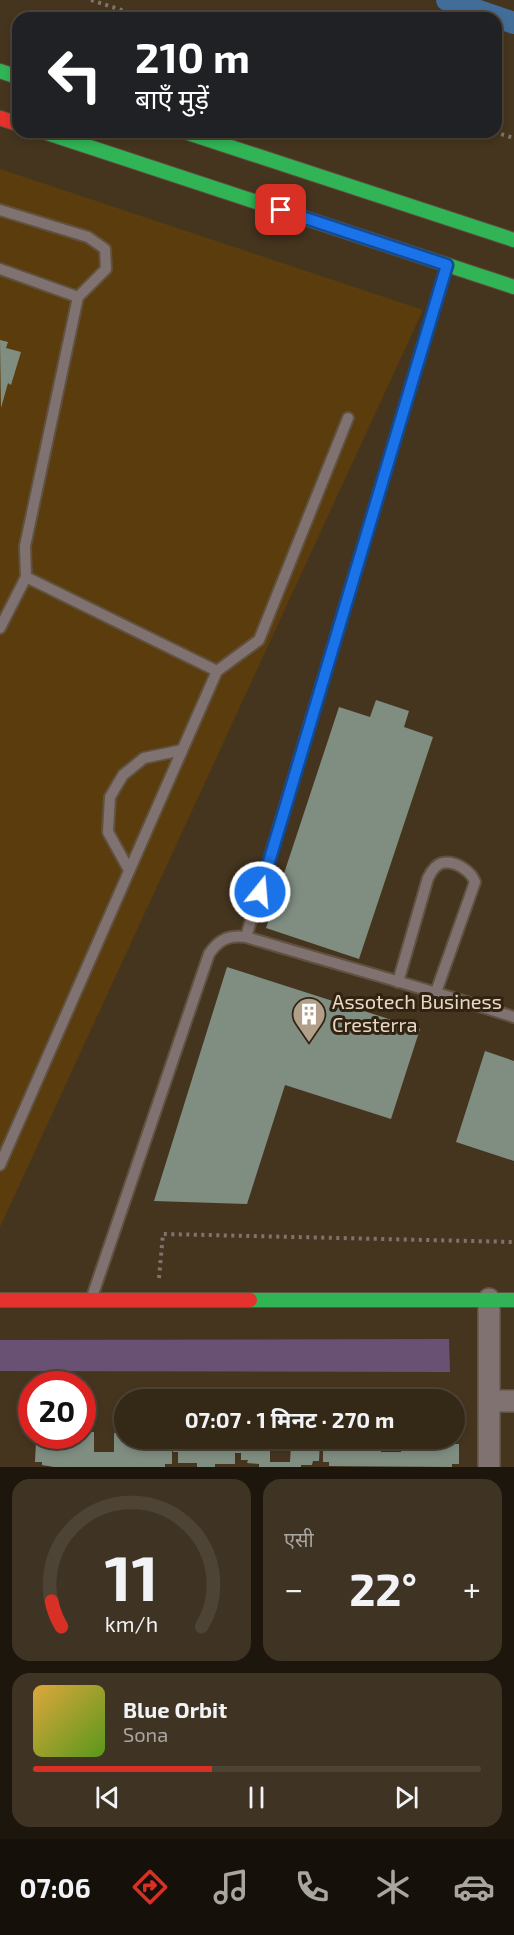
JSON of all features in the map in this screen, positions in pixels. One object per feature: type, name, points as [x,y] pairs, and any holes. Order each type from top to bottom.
[{"type":"street","points":[[62,138],[514,287]]},
{"type":"street","points":[[203,138],[514,240]]},
{"type":"street","points":[[489,1299],[489,1467]]},
{"type":"street","points":[[0,1300],[514,1300]]},
{"type":"street","points":[[489,1401],[514,1401]]},
{"type":"lane","points":[[0,210],[88,237],[105,249],[106,269],[78,297],[25,546],[26,577],[0,628]]},
{"type":"lane","points":[[246,937],[447,265]]},
{"type":"lane","points":[[0,269],[78,297]]},
{"type":"lane","points":[[0,1165],[217,671],[259,640],[348,418]]},
{"type":"lane","points":[[26,577],[217,671]]},
{"type":"lane","points":[[129,870],[108,832],[110,797],[123,775],[144,758],[182,750]]},
{"type":"lane","points":[[398,982],[428,878],[440,863],[452,863],[472,873],[475,882],[436,992]]},
{"type":"lane","points":[[92,1300],[209,954],[216,943],[234,935],[246,937],[514,1017]]},
{"type":"path","points":[[91,0],[128,12]]},
{"type":"path","points":[[158,1300],[163,1234],[514,1242]]},
{"type":"shaded area","points":[[0,169],[423,310],[0,1227]]},
{"type":"shaded area","points":[[449,1339],[450,1372],[0,1371],[0,1340]]},
{"type":"building","points":[[0,340],[8,342],[6,348],[21,352],[11,385],[8,383],[1,408]]},
{"type":"building","points":[[376,700],[409,711],[404,727],[433,737],[359,959],[266,928],[339,707],[370,717]]},
{"type":"building","name":"Assotech Business Cresterra","points":[[227,967],[420,1029],[391,1119],[285,1085],[247,1204],[154,1201]]},
{"type":"building","points":[[485,1051],[514,1061],[514,1161],[456,1142]]},
{"type":"building","points":[[36,1449],[94,1449],[94,1452],[114,1452],[114,1449],[172,1449],[172,1464],[165,1464],[165,1467],[54,1467],[35,1462]]},
{"type":"building","points":[[173,1449],[270,1449],[270,1462],[290,1462],[291,1449],[320,1449],[319,1461],[313,1461],[312,1465],[301,1465],[301,1467],[259,1467],[259,1464],[241,1460],[241,1453],[235,1453],[235,1464],[197,1467],[197,1463],[178,1463],[178,1452],[173,1452]]},
{"type":"building","points":[[323,1449],[381,1449],[381,1452],[401,1452],[401,1449],[459,1449],[459,1464],[452,1464],[452,1467],[329,1466],[329,1462],[323,1462]]},
{"type":"waterway","points":[[447,0],[482,12]]},
{"type":"waterway","points":[[502,19],[514,23]]},
{"type":"traffic: fast","points":[[0,71],[12,75]]},
{"type":"traffic: fast","points":[[62,138],[514,287]]},
{"type":"traffic: fast","points":[[203,138],[514,240]]},
{"type":"traffic: fast","points":[[250,1300],[514,1300]]},
{"type":"traffic: jam","points":[[0,118],[12,122]]},
{"type":"traffic: jam","points":[[0,1300],[250,1300]]},
{"type":"place","name":"Assotech Business Cresterra","points":[[309,1043]]},
{"type":"route","points":[[260,892],[447,265],[281,210]]}]
